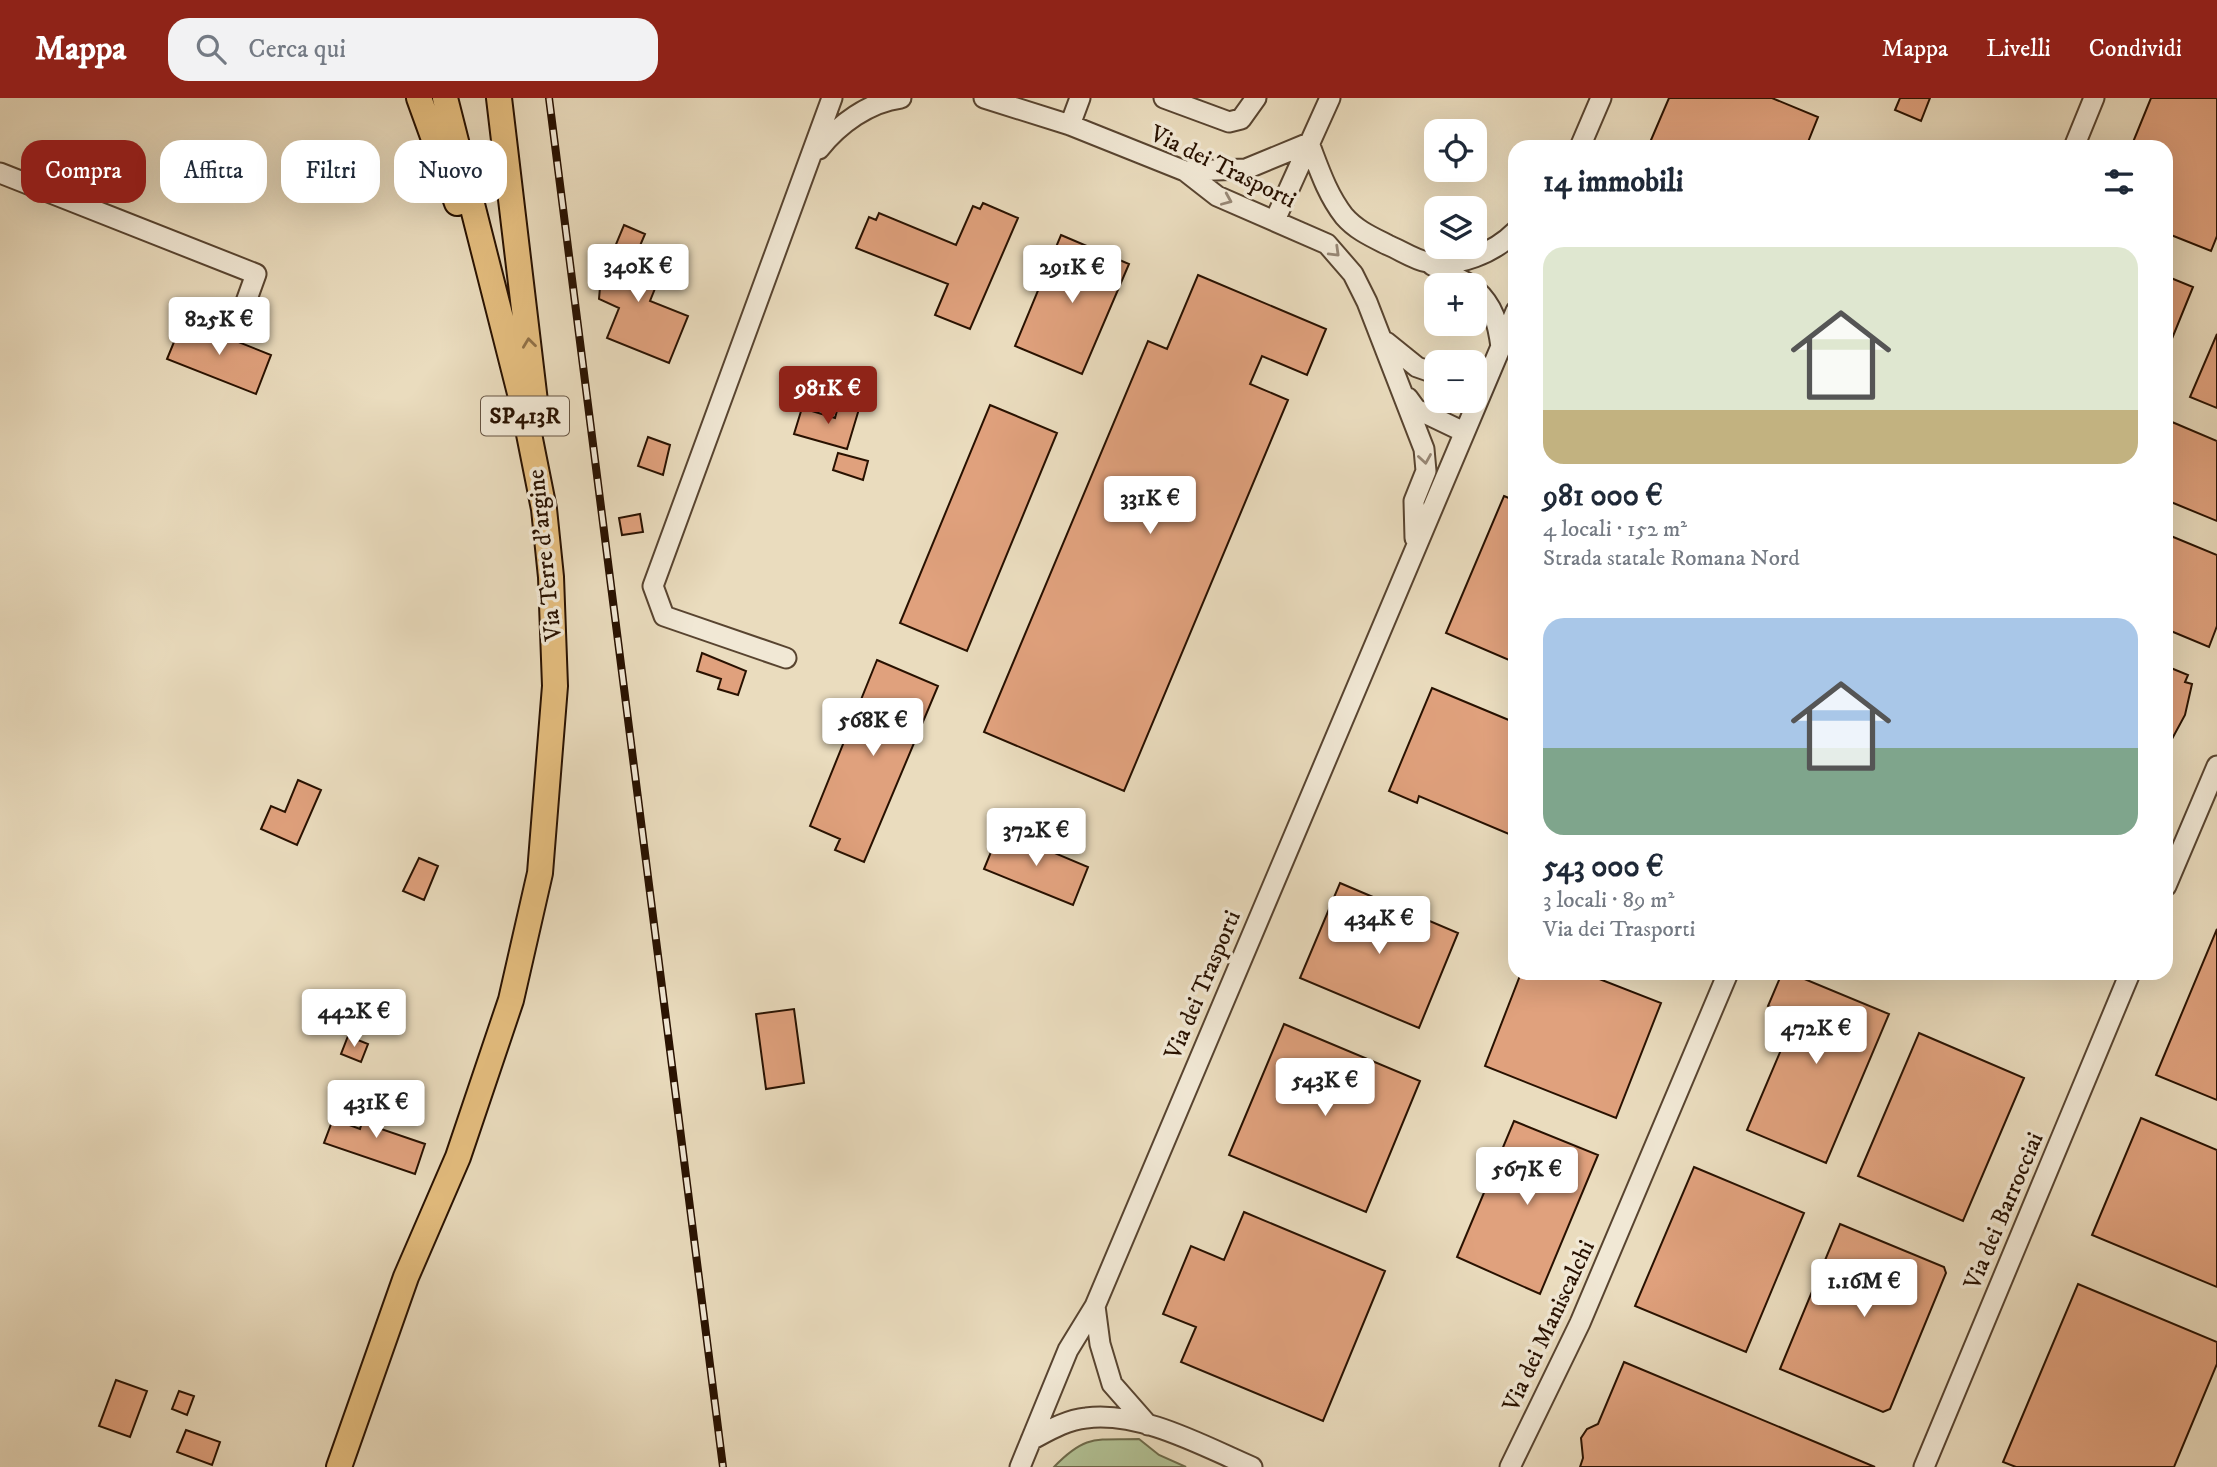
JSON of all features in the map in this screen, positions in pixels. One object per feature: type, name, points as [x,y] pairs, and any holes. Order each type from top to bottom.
[{"type":"main road","name":"SP413R","points":[[419,98],[500,324]]},
{"type":"main road","name":"Via Terre d'argine","points":[[339,1467],[406,1277],[458,1157],[511,1000],[540,873],[555,686],[551,577],[544,509],[524,409],[500,324],[445,98]]},
{"type":"main road","name":"SP413R","points":[[499,98],[534,388],[544,509]]},
{"type":"street","points":[[786,658],[664,616],[653,586],[832,98]]},
{"type":"street","points":[[809,160],[832,132],[859,114],[890,99],[901,98]]},
{"type":"street","name":"Via dei Trasporti","points":[[984,98],[1070,125],[1185,171],[1217,197],[1326,244],[1342,258],[1353,274],[1382,339],[1423,449],[1426,471],[1415,501],[1415,546]]},
{"type":"street","name":"Via dei Trasporti","points":[[1013,98],[1032,112]]},
{"type":"street","points":[[1070,125],[1080,98]]},
{"type":"street","points":[[1164,98],[1229,122],[1241,119],[1256,98]]},
{"type":"street","points":[[1275,220],[1330,98]]},
{"type":"street","points":[[1583,140],[1601,98]]},
{"type":"street","points":[[2077,140],[2094,98]]},
{"type":"street","points":[[1185,171],[1246,169],[1310,143]]},
{"type":"street","name":"Via dei Trasporti","points":[[1310,143],[1329,192],[1346,218],[1362,233],[1447,273]]},
{"type":"street","points":[[0,173],[256,274],[238,324]]},
{"type":"street","name":"Via dei Trasporti","points":[[1426,262],[1449,263],[1472,258],[1508,238]]},
{"type":"street","name":"Via dei Trasporti","points":[[1020,1467],[1068,1350],[1095,1306],[1501,348],[1497,323],[1487,302]]},
{"type":"street","points":[[1487,357],[1501,348],[1508,331]]},
{"type":"street","name":"Via dei Trasporti","points":[[1382,339],[1417,367],[1424,369]]},
{"type":"street","name":"Via dei Trasporti","points":[[1403,392],[1416,409],[1464,432]]},
{"type":"street","points":[[2173,870],[2217,766]]},
{"type":"street","name":"Via dei Maniscalchi","points":[[1510,1467],[1580,1323],[1725,980]]},
{"type":"street","name":"Via dei Barrocciai","points":[[1924,1467],[2127,980]]},
{"type":"street","points":[[1095,1306],[1100,1344],[1112,1384],[1148,1425]]},
{"type":"street","points":[[1031,1440],[1061,1424],[1085,1418],[1108,1417],[1148,1425],[1252,1467]]},
{"type":"green space","points":[[1139,1439],[1159,1455],[1186,1467],[1054,1467],[1075,1449],[1092,1441]]},
{"type":"building","points":[[1669,98],[1772,98],[1818,117],[1809,140],[1651,140]]},
{"type":"building","points":[[1900,98],[1930,98],[1921,121],[1895,110]]},
{"type":"building","points":[[2151,98],[2217,98],[2217,236],[2211,251],[2173,236],[2173,140],[2134,140]]},
{"type":"building","points":[[983,203],[1018,218],[970,329],[935,315],[948,284],[856,248],[869,217],[876,220],[879,213],[956,245],[973,206],[980,209]]},
{"type":"building","points":[[624,225],[645,234],[628,274],[656,286],[650,301],[688,316],[669,363],[607,338],[619,308],[599,299],[602,264],[607,266]]},
{"type":"building","points":[[1061,235],[1129,264],[1082,374],[1015,346]]},
{"type":"building","points":[[1198,275],[1326,329],[1307,375],[1262,356],[1250,384],[1288,400],[1124,791],[984,732],[1148,341],[1167,349]]},
{"type":"building","points":[[2173,279],[2193,287],[2173,336]]},
{"type":"building","points":[[183,320],[271,355],[256,394],[167,359]]},
{"type":"building","points":[[2217,334],[2217,408],[2190,397]]},
{"type":"building","points":[[839,403],[859,409],[847,449],[794,434],[802,408],[835,418]]},
{"type":"building","points":[[990,405],[1057,433],[967,651],[900,623]]},
{"type":"building","points":[[2173,422],[2217,441],[2217,521],[2173,503]]},
{"type":"building","points":[[648,437],[670,445],[663,475],[638,466]]},
{"type":"building","points":[[838,453],[868,461],[863,480],[833,470]]},
{"type":"building","points":[[1504,496],[1508,498],[1508,660],[1446,633]]},
{"type":"building","points":[[640,514],[643,532],[622,535],[619,518]]},
{"type":"building","points":[[2173,537],[2217,555],[2217,626],[2209,647],[2173,632]]},
{"type":"building","points":[[702,653],[746,671],[738,695],[718,689],[721,679],[697,671]]},
{"type":"building","points":[[877,660],[938,686],[864,862],[835,850],[840,839],[810,826]]},
{"type":"building","points":[[2173,669],[2188,675],[2185,682],[2192,684],[2185,715],[2173,737]]},
{"type":"building","points":[[1432,688],[1508,720],[1508,834],[1419,796],[1417,803],[1389,791]]},
{"type":"building","points":[[298,780],[321,790],[297,845],[261,829],[271,806],[285,812]]},
{"type":"building","points":[[1000,830],[1088,867],[1073,905],[984,869]]},
{"type":"building","points":[[419,858],[438,866],[424,900],[403,891]]},
{"type":"building","points":[[1340,883],[1458,933],[1419,1028],[1300,978]]},
{"type":"building","points":[[2217,929],[2217,1100],[2156,1075]]},
{"type":"building","points":[[1518,980],[1602,980],[1661,1003],[1616,1118],[1485,1066]]},
{"type":"building","points":[[1779,980],[1807,980],[1889,1014],[1826,1163],[1747,1130],[1795,1017],[1768,1006]]},
{"type":"building","points":[[794,1009],[804,1083],[766,1089],[756,1014]]},
{"type":"building","points":[[1284,1024],[1420,1081],[1366,1212],[1229,1155]]},
{"type":"building","points":[[1919,1033],[2024,1078],[1963,1221],[1858,1176]]},
{"type":"building","points":[[348,1036],[368,1044],[361,1062],[341,1054]]},
{"type":"building","points":[[371,1094],[388,1100],[378,1128],[425,1144],[415,1174],[324,1143],[333,1119],[360,1129]]},
{"type":"building","points":[[2141,1118],[2217,1150],[2217,1287],[2092,1235]]},
{"type":"building","points":[[1514,1121],[1598,1155],[1540,1294],[1457,1257]]},
{"type":"building","points":[[1694,1167],[1804,1213],[1746,1352],[1635,1306]]},
{"type":"building","points":[[1244,1212],[1385,1271],[1323,1421],[1181,1362],[1196,1327],[1163,1314],[1191,1246],[1224,1260]]},
{"type":"building","points":[[1840,1224],[1944,1267],[1946,1273],[1890,1409],[1883,1412],[1780,1369]]},
{"type":"building","points":[[2078,1284],[2217,1342],[2217,1364],[2174,1467],[2016,1467],[2003,1462]]},
{"type":"building","points":[[1624,1362],[1875,1467],[1580,1467],[1583,1458],[1581,1438],[1587,1429],[1598,1424]]},
{"type":"building","points":[[116,1380],[147,1391],[130,1437],[99,1426]]},
{"type":"building","points":[[179,1391],[194,1396],[187,1415],[172,1409]]},
{"type":"building","points":[[186,1430],[220,1442],[212,1465],[177,1452]]},
{"type":"railway","points":[[549,98],[723,1467]]}]
